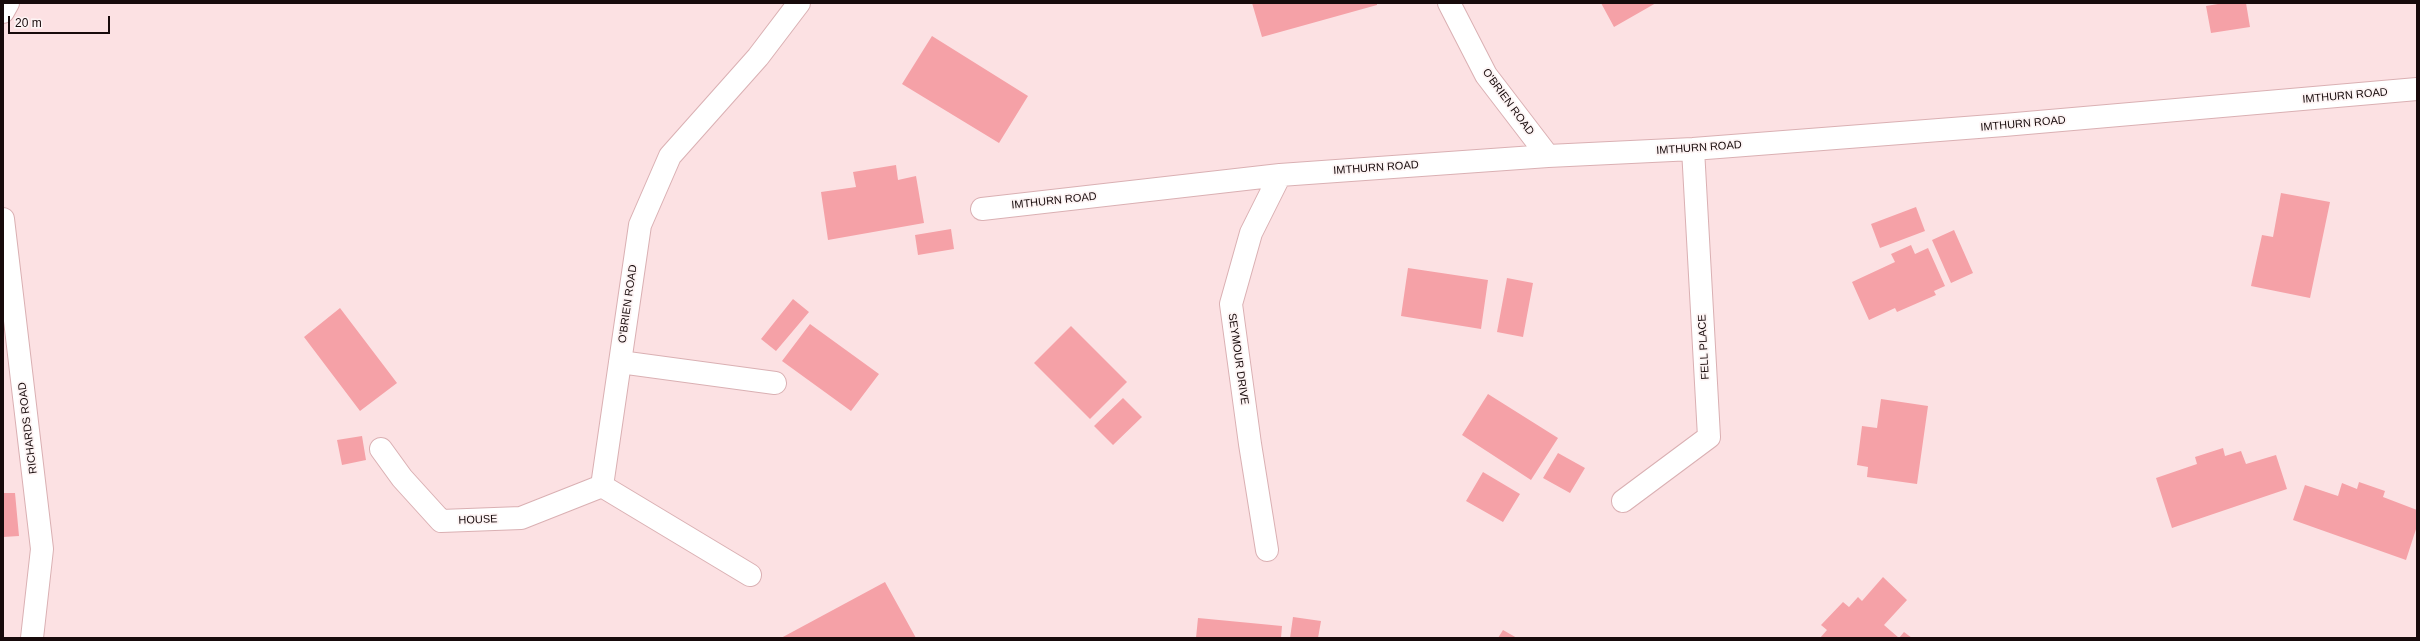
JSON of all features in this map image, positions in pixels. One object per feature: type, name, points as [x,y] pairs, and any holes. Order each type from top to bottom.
[{"type":"street","points":[[3,12],[8,3]]},
{"type":"street","name":"O'BRIEN ROAD","points":[[602,486],[640,224],[670,156],[758,57],[799,3]]},
{"type":"street","name":"O'BRIEN ROAD","points":[[1448,3],[1486,75],[1548,156]]},
{"type":"street","name":"IMTHURN ROAD","points":[[982,209],[1280,175],[1548,156],[1693,149],[2004,126],[2417,89]]},
{"type":"street","name":"FELL PLACE","points":[[1623,501],[1709,437],[1693,149]]},
{"type":"street","name":"SEYMOUR DRIVE","points":[[1267,550],[1250,444],[1231,304],[1251,234],[1280,175]]},
{"type":"street","name":"RICHARDS ROAD","points":[[3,219],[42,549],[32,638]]},
{"type":"street","points":[[620,362],[775,383]]},
{"type":"street","name":"HOUSE","points":[[381,449],[402,478],[441,521],[521,518],[602,486]]},
{"type":"street","points":[[602,486],[750,575]]},
{"type":"building","points":[[1252,3],[1377,3],[1377,5],[1262,37]]},
{"type":"building","points":[[1601,3],[1656,3],[1614,27]]},
{"type":"building","points":[[2224,3],[2246,3],[2250,27],[2211,33],[2206,6]]},
{"type":"building","points":[[932,36],[1028,96],[999,143],[902,84]]},
{"type":"building","points":[[896,165],[898,180],[916,176],[924,223],[828,240],[821,192],[856,187],[853,172]]},
{"type":"building","points":[[2281,193],[2330,202],[2310,298],[2251,286],[2262,235],[2273,237]]},
{"type":"building","points":[[1916,207],[1925,231],[1880,248],[1871,224]]},
{"type":"building","points":[[951,229],[954,249],[918,255],[915,235]]},
{"type":"building","points":[[1954,230],[1973,273],[1951,283],[1932,240]]},
{"type":"building","points":[[1911,245],[1915,254],[1928,248],[1945,286],[1934,291],[1936,295],[1897,312],[1895,308],[1869,320],[1852,282],[1895,262],[1891,254]]},
{"type":"building","points":[[1408,268],[1488,280],[1481,329],[1401,316]]},
{"type":"building","points":[[1507,278],[1533,283],[1523,337],[1497,332]]},
{"type":"building","points":[[793,299],[809,312],[776,351],[761,339]]},
{"type":"building","points":[[340,308],[397,383],[360,411],[304,337]]},
{"type":"building","points":[[810,324],[879,374],[851,411],[782,361]]},
{"type":"building","points":[[1071,326],[1127,382],[1090,419],[1034,363]]},
{"type":"building","points":[[1488,394],[1558,438],[1531,480],[1462,435]]},
{"type":"building","points":[[1123,398],[1142,417],[1113,445],[1094,426]]},
{"type":"building","points":[[1881,399],[1928,406],[1917,484],[1867,477],[1868,467],[1857,465],[1862,426],[1877,428]]},
{"type":"building","points":[[362,436],[366,460],[342,465],[337,440]]},
{"type":"building","points":[[2223,448],[2225,456],[2241,451],[2246,464],[2276,455],[2287,489],[2172,528],[2156,478],[2197,464],[2195,457]]},
{"type":"building","points":[[1558,453],[1585,468],[1570,493],[1543,478]]},
{"type":"building","points":[[1483,472],[1520,494],[1503,522],[1466,501]]},
{"type":"building","points":[[2359,482],[2385,491],[2383,497],[2417,510],[2417,526],[2406,560],[2293,520],[2305,485],[2338,496],[2342,483],[2357,489]]},
{"type":"building","points":[[3,493],[15,493],[19,536],[3,537]]},
{"type":"building","points":[[1883,577],[1907,600],[1884,625],[1899,638],[1820,638],[1827,630],[1821,625],[1843,602],[1849,607],[1858,597],[1862,601]]},
{"type":"building","points":[[885,582],[916,638],[781,638]]},
{"type":"building","points":[[1293,617],[1321,621],[1318,638],[1290,638]]},
{"type":"building","points":[[1198,618],[1282,626],[1281,638],[1196,638]]},
{"type":"building","points":[[1503,630],[1517,638],[1498,638]]},
{"type":"building","points":[[1904,632],[1912,638],[1899,638]]}]
